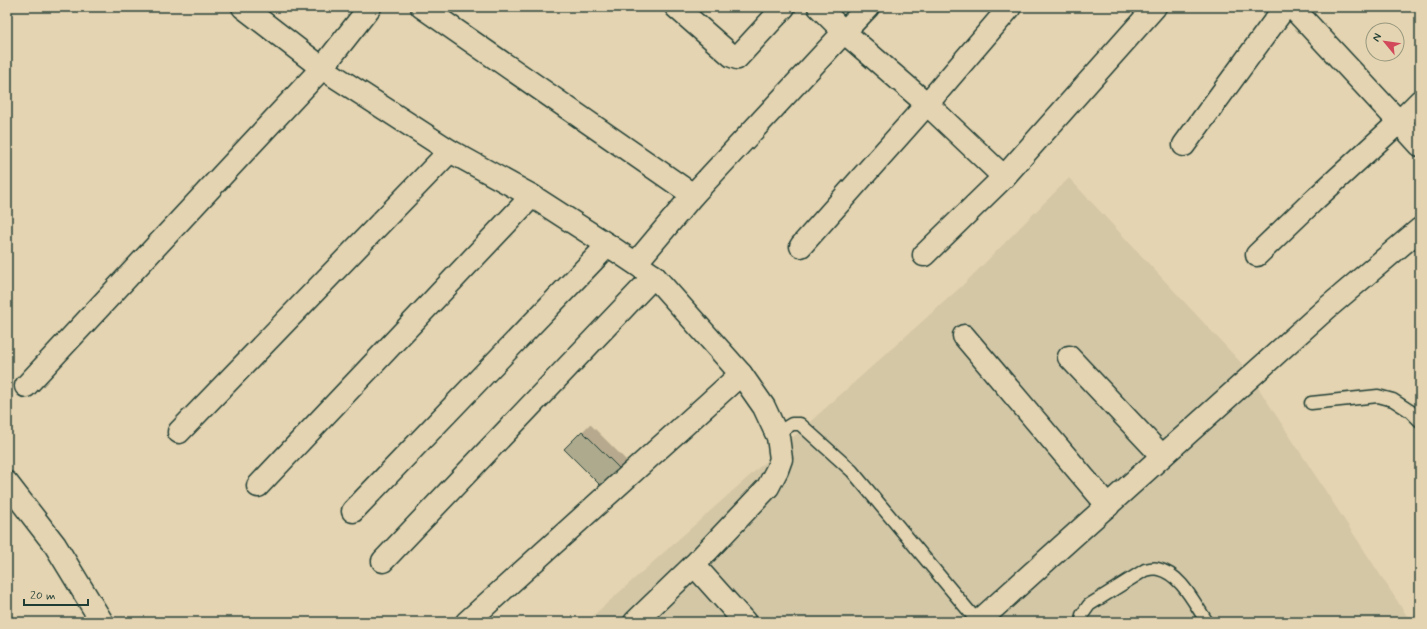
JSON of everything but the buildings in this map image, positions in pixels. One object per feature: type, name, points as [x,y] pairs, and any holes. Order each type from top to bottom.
[{"type":"street","points":[[243,7],[322,68],[450,152],[532,196],[654,276],[741,374],[764,407],[778,437],[781,459],[768,487],[694,565],[635,622]]},
{"type":"street","points":[[26,386],[322,68],[370,7]]},
{"type":"street","points":[[422,7],[693,195]]},
{"type":"street","points":[[676,7],[732,56],[738,58],[784,7]]},
{"type":"street","points":[[819,7],[844,32],[927,104],[1004,177]]},
{"type":"street","points":[[636,263],[693,195],[868,7]]},
{"type":"street","points":[[801,246],[927,104],[1010,7]]},
{"type":"street","points":[[924,255],[1004,177],[1155,7]]},
{"type":"street","points":[[1184,145],[1285,7]]},
{"type":"street","points":[[1292,7],[1420,145]]},
{"type":"street","points":[[1257,255],[1420,101]]},
{"type":"street","points":[[179,432],[450,152]]},
{"type":"street","points":[[258,486],[532,196]]},
{"type":"street","points":[[978,622],[1327,308],[1420,229]]},
{"type":"street","points":[[354,511],[608,245]]},
{"type":"street","points":[[382,561],[654,276]]},
{"type":"street","points":[[964,336],[1108,506]]},
{"type":"street","points":[[1069,356],[1162,456]]},
{"type":"street","points":[[467,622],[741,374]]},
{"type":"street","points":[[7,483],[55,545],[102,622]]},
{"type":"street","points":[[694,565],[745,622]]},
{"type":"lane","points":[[1311,403],[1378,396],[1393,400],[1410,411],[1420,421]]},
{"type":"lane","points":[[776,433],[792,424],[800,424],[852,471],[978,622]]},
{"type":"lane","points":[[1082,622],[1082,615],[1089,605],[1145,570],[1156,568],[1168,573],[1179,581],[1207,622]]},
{"type":"shaded area","points":[[1069,178],[1244,366],[1411,622],[586,622],[963,285]]}]
